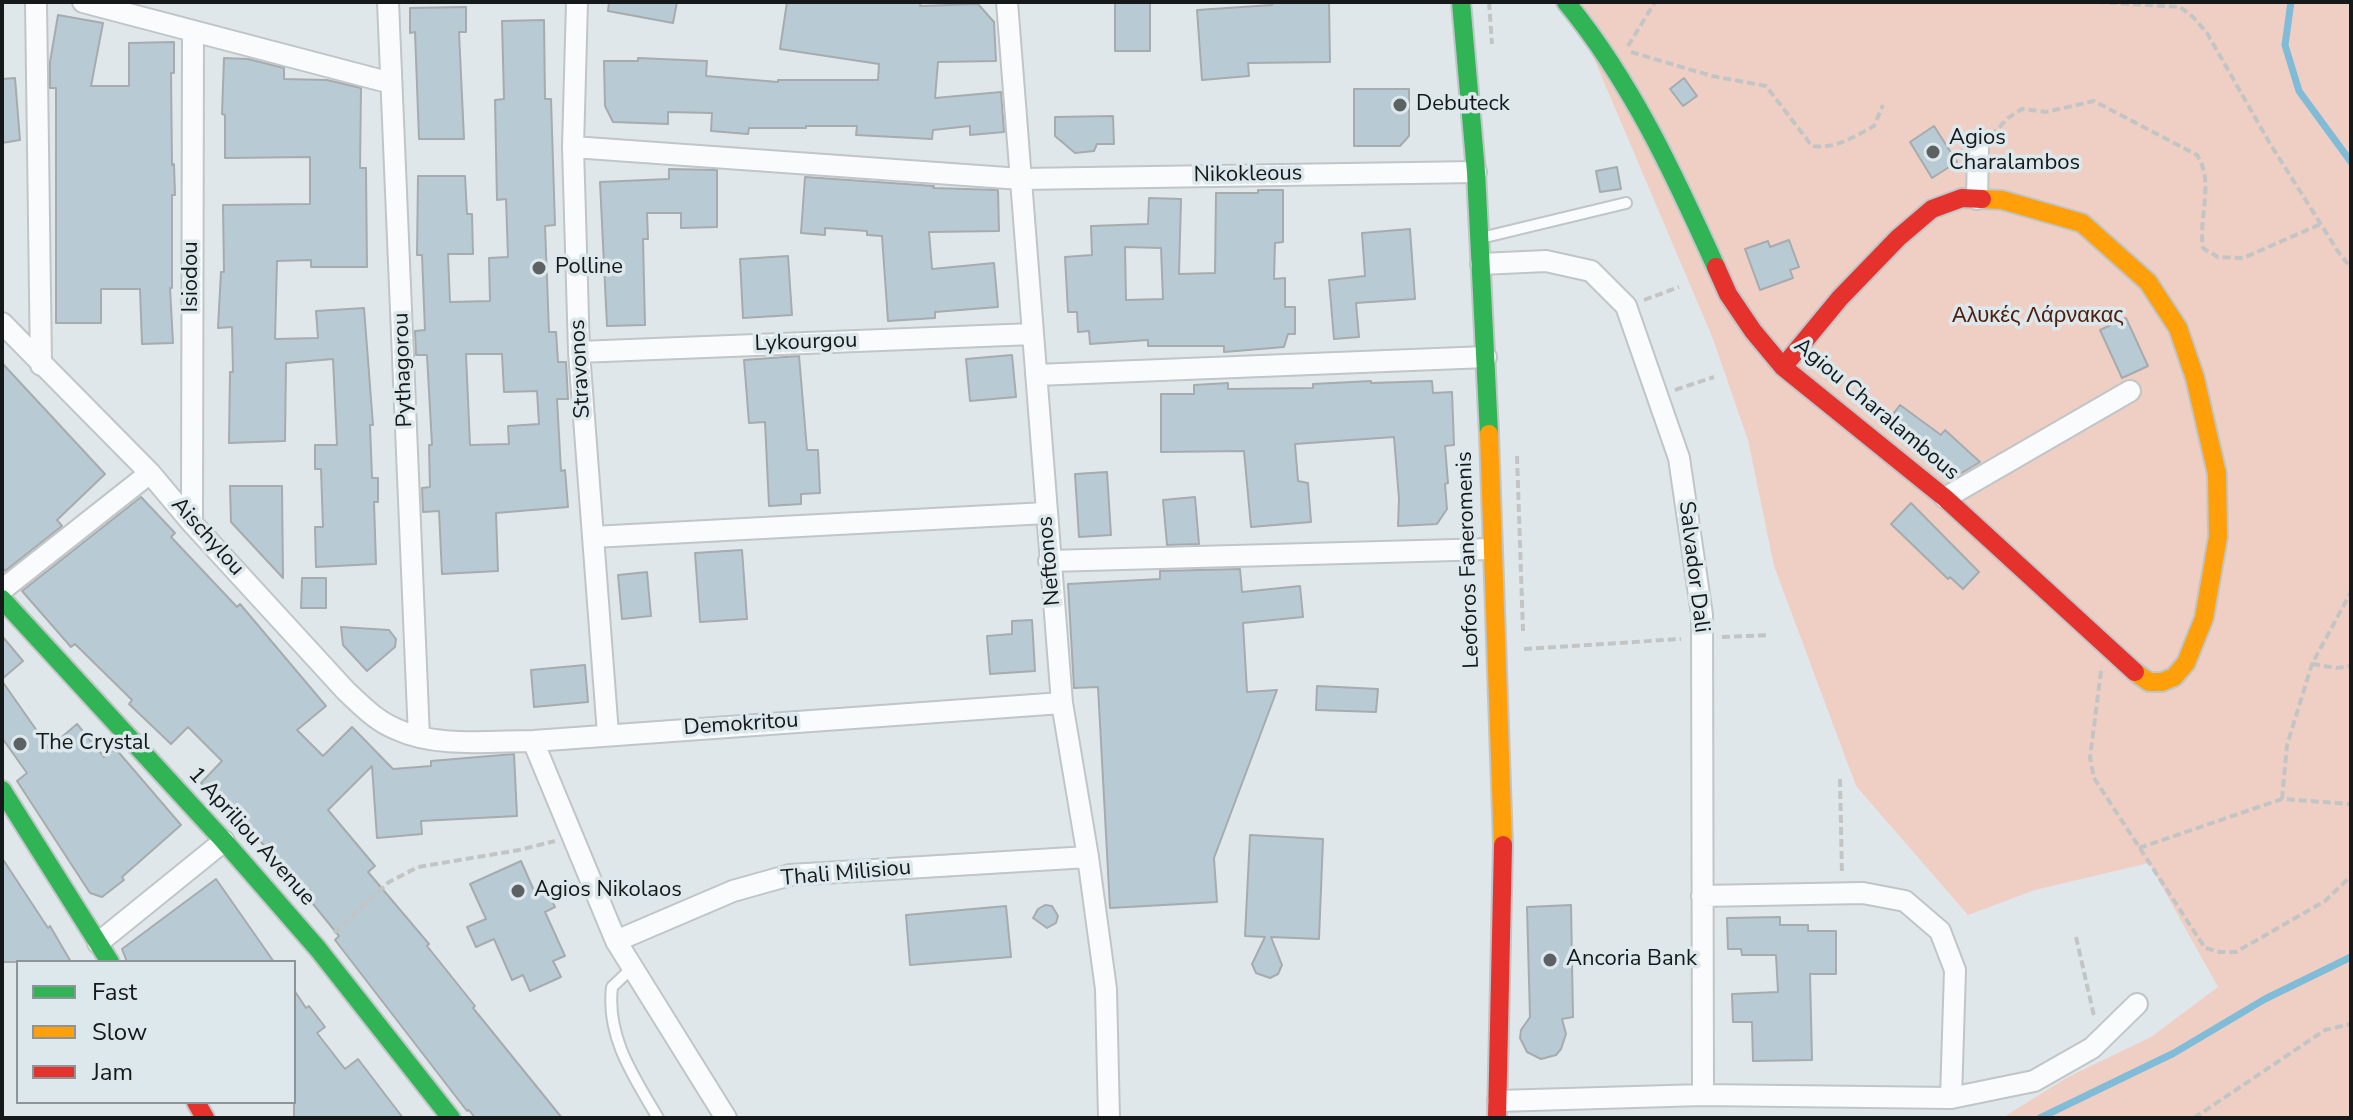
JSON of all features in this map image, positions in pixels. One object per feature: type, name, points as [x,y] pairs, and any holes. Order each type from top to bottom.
[{"type":"street","points":[[36,2],[41,365]]},
{"type":"street","points":[[83,2],[391,83]]},
{"type":"street","name":"Pythagorou","points":[[388,2],[419,737]]},
{"type":"street","name":"Stravonos","points":[[577,2],[573,147],[579,352],[608,734]]},
{"type":"street","name":"Neftonos","points":[[1007,2],[1049,561],[1062,703],[1106,989],[1109,1118]]},
{"type":"street","name":"Leoforos Faneromenis","points":[[1461,2],[1480,239],[1503,826],[1497,1109]]},
{"type":"street","name":"Agiou Charalambous","points":[[1566,2],[1595,37],[1665,155],[1728,294],[1783,367],[1945,498],[2149,682],[2162,682],[2174,677],[2186,663],[2204,618],[2218,537],[2217,474],[2178,328],[2148,282],[2082,223],[2002,200],[1977,199]]},
{"type":"street","name":"Isiodou","points":[[192,523],[193,31]]},
{"type":"street","name":"Nikokleous","points":[[573,147],[1021,179],[1476,172]]},
{"type":"street","points":[[1783,367],[1840,298],[1898,238],[1932,209],[1962,198],[1977,199],[1978,148]]},
{"type":"street","name":"Salvador Dali","points":[[1481,264],[1546,261],[1591,271],[1626,306],[1679,458],[1703,638],[1703,1095]]},
{"type":"street","name":"Aischylou","points":[[2,323],[150,473],[346,691],[374,716],[395,729],[419,737]]},
{"type":"street","name":"Lykourgou","points":[[579,352],[1033,334]]},
{"type":"street","points":[[1036,375],[1486,357]]},
{"type":"street","points":[[1945,498],[2130,391]]},
{"type":"street","points":[[2,590],[150,473]]},
{"type":"street","points":[[593,537],[1046,513]]},
{"type":"street","points":[[1049,561],[1492,549]]},
{"type":"street","name":"1 Apriliou Avenue","points":[[2,599],[224,841],[318,949],[451,1118]]},
{"type":"street","name":"Demokritou","points":[[419,737],[455,741],[533,741],[1062,703]]},
{"type":"street","points":[[533,741],[616,941],[726,1118]]},
{"type":"street","points":[[2,790],[109,960]]},
{"type":"street","points":[[98,943],[224,841]]},
{"type":"street","name":"Thali Milisiou","points":[[616,941],[733,891],[790,875],[1088,857]]},
{"type":"street","points":[[1702,896],[1863,893],[1905,901],[1940,931],[1955,970],[1951,1098]]},
{"type":"street","points":[[1497,1109],[1703,1095],[1951,1098],[2034,1081],[2092,1048],[2137,1004]]},
{"type":"lane","points":[[1480,239],[1626,203]]},
{"type":"lane","points":[[633,967],[612,987],[610,1008],[613,1027],[626,1064],[658,1118]]},
{"type":"path","points":[[1655,2],[1625,50],[1712,76],[1766,86],[1812,146],[1826,148],[1874,126],[1883,105]]},
{"type":"path","points":[[2097,2],[2180,7],[2193,17],[2207,33],[2321,224],[2351,268]]},
{"type":"path","points":[[1978,148],[2008,118],[2022,109],[2046,112],[2094,101],[2197,155],[2205,168],[2206,192],[2201,230],[2203,248],[2218,257],[2243,258],[2321,224]]},
{"type":"path","points":[[1626,306],[1679,287]]},
{"type":"path","points":[[1658,396],[1714,377]]},
{"type":"path","points":[[2282,799],[2287,745],[2312,664],[2351,592]]},
{"type":"path","points":[[1524,649],[1769,635]]},
{"type":"path","points":[[2105,644],[2090,758],[2094,778],[2205,948],[2236,952],[2325,901],[2351,876]]},
{"type":"path","points":[[2312,664],[2336,668],[2351,666]]},
{"type":"path","points":[[1840,779],[1842,893]]},
{"type":"path","points":[[2139,848],[2282,799],[2351,804]]},
{"type":"path","points":[[318,949],[389,882],[418,867],[519,850],[573,836]]},
{"type":"path","points":[[2076,937],[2100,1040]]},
{"type":"path","points":[[2194,1118],[2325,1030],[2351,1024]]},
{"type":"green space","name":"Αλυκές Λάρνακας","points":[[1570,2],[2351,2],[2351,1118],[2002,1118],[2068,1077],[2151,1037],[2218,987],[2149,863],[2035,890],[1968,915],[1856,786],[1774,566],[1748,440],[1713,339]]},
{"type":"building","points":[[609,2],[677,2],[673,23],[608,11]]},
{"type":"building","points":[[787,2],[921,2],[920,6],[978,4],[994,22],[996,61],[938,62],[935,98],[1001,92],[1004,132],[970,135],[970,126],[933,130],[932,139],[856,135],[857,126],[806,126],[749,128],[748,134],[711,131],[712,113],[668,112],[668,124],[613,122],[605,106],[604,61],[638,61],[638,58],[707,61],[706,76],[778,82],[878,80],[879,64],[780,49]]},
{"type":"building","points":[[1115,2],[1150,2],[1150,51],[1115,51]]},
{"type":"building","points":[[1272,2],[1329,2],[1330,62],[1248,63],[1249,76],[1202,80],[1197,10],[1272,5]]},
{"type":"building","points":[[466,7],[466,32],[459,32],[464,139],[419,139],[415,32],[410,33],[410,8]]},
{"type":"building","points":[[58,15],[103,23],[91,86],[129,86],[129,43],[174,42],[174,73],[171,73],[175,195],[172,195],[170,288],[173,343],[142,344],[140,289],[101,289],[101,323],[56,323],[56,88],[50,88],[50,62]]},
{"type":"building","points":[[544,20],[545,99],[551,99],[555,225],[545,226],[549,332],[556,332],[558,362],[566,362],[568,399],[557,399],[561,471],[565,470],[568,507],[496,513],[498,571],[442,574],[439,511],[423,512],[422,488],[430,487],[429,445],[432,445],[427,355],[416,355],[415,331],[425,330],[422,255],[417,255],[418,176],[465,176],[467,214],[472,214],[473,254],[448,254],[450,302],[490,301],[489,258],[508,257],[506,199],[497,200],[495,100],[504,99],[502,21]],"holes":[[[466,354],[502,354],[504,392],[537,391],[539,424],[508,426],[509,444],[470,445]]]},
{"type":"building","points":[[224,58],[248,59],[284,68],[284,79],[327,80],[361,88],[360,168],[366,168],[367,267],[311,267],[311,260],[277,261],[275,339],[318,338],[316,311],[364,308],[373,425],[370,425],[372,478],[378,478],[378,502],[374,502],[376,564],[316,567],[315,527],[323,527],[321,469],[315,469],[315,445],[337,445],[333,359],[286,363],[285,441],[229,443],[232,327],[218,328],[221,272],[224,272],[223,205],[310,204],[310,157],[225,158],[225,115],[222,114]]},
{"type":"building","points":[[15,78],[20,140],[2,143],[2,79]]},
{"type":"building","points":[[1684,78],[1697,96],[1683,106],[1670,89]]},
{"type":"building","points":[[1354,89],[1409,89],[1409,136],[1400,146],[1354,146]]},
{"type":"building","points":[[1113,116],[1114,144],[1097,144],[1094,151],[1075,153],[1055,136],[1055,117]]},
{"type":"building","name":"Agios Charalambos","points":[[1934,126],[1957,162],[1932,178],[1910,142]]},
{"type":"building","points":[[1617,167],[1621,189],[1600,192],[1596,171]]},
{"type":"building","points":[[669,169],[717,170],[717,227],[681,228],[681,213],[647,213],[648,239],[643,239],[645,325],[607,326],[600,182],[669,179]]},
{"type":"building","points":[[805,177],[998,190],[999,231],[929,232],[932,269],[994,263],[998,307],[935,312],[935,318],[888,321],[882,236],[867,235],[867,231],[825,228],[825,235],[801,233]]},
{"type":"building","points":[[1258,190],[1283,190],[1283,242],[1275,243],[1274,279],[1285,278],[1285,307],[1295,307],[1295,334],[1288,334],[1284,347],[1224,352],[1224,346],[1148,346],[1148,340],[1090,344],[1089,331],[1078,332],[1077,312],[1068,312],[1065,257],[1092,255],[1091,226],[1148,224],[1149,198],[1181,199],[1179,274],[1215,273],[1216,193],[1258,193]],"holes":[[[1125,247],[1161,248],[1163,299],[1126,300]]]},
{"type":"building","points":[[1410,229],[1415,299],[1356,303],[1359,337],[1334,339],[1329,280],[1365,276],[1362,233]]},
{"type":"building","points":[[1789,240],[1799,267],[1790,270],[1793,278],[1760,290],[1745,249],[1768,241],[1770,247]]},
{"type":"building","points":[[788,256],[792,315],[743,318],[740,259]]},
{"type":"building","points":[[2126,318],[2148,366],[2122,378],[2100,330]]},
{"type":"building","points":[[1012,355],[1016,397],[970,401],[966,359]]},
{"type":"building","points":[[799,356],[807,450],[818,450],[820,493],[801,494],[801,504],[769,506],[765,422],[749,423],[744,360]]},
{"type":"building","points":[[2,363],[105,474],[57,520],[62,526],[5,571],[2,567]]},
{"type":"building","points":[[1432,381],[1433,393],[1452,392],[1454,445],[1445,446],[1447,509],[1437,524],[1398,526],[1394,437],[1295,444],[1298,481],[1308,483],[1311,522],[1251,527],[1244,451],[1161,452],[1161,394],[1194,394],[1194,385],[1228,383],[1228,389],[1313,388],[1313,384]]},
{"type":"building","points":[[1900,405],[1941,435],[1945,430],[1980,462],[1953,478],[1925,453],[1930,448],[1890,418]]},
{"type":"building","points":[[1107,472],[1111,535],[1079,537],[1075,474]]},
{"type":"building","points":[[230,486],[282,486],[283,578],[231,522]]},
{"type":"building","points":[[141,497],[175,533],[171,537],[237,607],[240,604],[326,706],[297,730],[323,756],[352,727],[393,769],[431,766],[431,761],[514,754],[517,816],[421,821],[422,834],[377,838],[372,766],[328,810],[375,866],[368,872],[429,944],[427,946],[475,1006],[473,1008],[562,1118],[475,1118],[467,1111],[335,940],[339,936],[275,857],[201,783],[222,761],[188,727],[171,744],[129,704],[132,700],[75,644],[71,647],[22,591]]},
{"type":"building","points":[[1195,497],[1199,544],[1167,545],[1163,500]]},
{"type":"building","points":[[1911,503],[1979,572],[1963,589],[1950,577],[1948,579],[1891,524]]},
{"type":"building","points":[[742,550],[747,619],[700,622],[695,553]]},
{"type":"building","points":[[1240,569],[1242,592],[1300,586],[1303,617],[1243,623],[1247,692],[1277,690],[1214,858],[1217,902],[1110,908],[1098,687],[1074,688],[1068,584],[1160,579],[1160,571]]},
{"type":"building","points":[[647,572],[651,616],[622,619],[618,575]]},
{"type":"building","points":[[302,578],[326,578],[326,608],[301,608]]},
{"type":"building","points":[[1032,620],[1035,671],[990,674],[987,636],[1012,634],[1012,621]]},
{"type":"building","points":[[341,627],[389,630],[396,639],[395,647],[367,671],[343,645]]},
{"type":"building","points":[[2,636],[23,661],[2,679]]},
{"type":"building","points":[[585,665],[588,702],[534,707],[531,670]]},
{"type":"building","points":[[2,681],[49,748],[77,724],[104,757],[115,748],[181,825],[102,897],[90,893],[17,781],[27,773],[2,738]]},
{"type":"building","points":[[1317,686],[1378,689],[1376,712],[1316,710]]},
{"type":"building","points":[[1250,835],[1323,839],[1319,939],[1271,937],[1282,965],[1278,974],[1270,978],[1256,973],[1252,964],[1265,937],[1245,936]]},
{"type":"building","points":[[2,858],[70,960],[2,962]]},
{"type":"building","points":[[521,861],[535,893],[546,888],[555,907],[545,912],[565,956],[553,961],[561,977],[530,991],[523,975],[512,980],[494,939],[476,947],[467,927],[486,919],[470,884]]},
{"type":"building","points":[[216,879],[273,960],[126,960],[122,949]]},
{"type":"building","points":[[1045,905],[1052,906],[1058,916],[1056,923],[1047,928],[1033,918],[1038,909]]},
{"type":"building","name":"Ancoria Bank","points":[[1571,905],[1573,1017],[1562,1019],[1566,1034],[1561,1049],[1556,1055],[1541,1059],[1527,1052],[1520,1038],[1521,1030],[1530,1017],[1527,907]]},
{"type":"building","points":[[1006,906],[1011,957],[910,965],[906,915]]},
{"type":"building","points":[[1780,917],[1780,925],[1808,925],[1808,931],[1836,931],[1836,974],[1810,974],[1812,1060],[1753,1061],[1752,1022],[1733,1022],[1732,994],[1778,992],[1776,955],[1742,955],[1741,949],[1728,949],[1727,918]]},
{"type":"building","points":[[296,993],[325,1027],[317,1033],[345,1069],[358,1059],[403,1118],[294,1118]]},
{"type":"waterway","points":[[2291,2],[2285,45],[2299,91],[2351,162]]},
{"type":"waterway","points":[[2040,1118],[2174,1053],[2265,999],[2351,957]]},
{"type":"traffic: fast","points":[[1461,2],[1476,172],[1489,434]]},
{"type":"traffic: fast","points":[[1566,2],[1611,64],[1650,129],[1716,267]]},
{"type":"traffic: fast","points":[[2,599],[224,841],[318,949],[451,1118]]},
{"type":"traffic: fast","points":[[2,790],[109,960]]},
{"type":"traffic: slow","points":[[1982,199],[2002,200],[2082,223],[2148,282],[2178,328],[2195,378],[2217,474],[2218,537],[2204,618],[2186,663],[2174,677],[2162,682],[2149,682],[2135,672]]},
{"type":"traffic: slow","points":[[1489,434],[1503,845]]},
{"type":"traffic: jam","points":[[1783,367],[1840,298],[1898,238],[1932,209],[1962,198],[1982,199]]},
{"type":"traffic: jam","points":[[1716,267],[1728,294],[1783,367],[1945,498],[2135,672]]},
{"type":"traffic: jam","points":[[1497,1118],[1503,845]]},
{"type":"traffic: jam","points":[[197,1104],[205,1118]]},
{"type":"place","name":"Debuteck","points":[[1400,105]]},
{"type":"place","name":"Agios Charalambos","points":[[1933,152]]},
{"type":"place","name":"Polline","points":[[539,268]]},
{"type":"place","name":"The Crystal","points":[[20,744]]},
{"type":"place","name":"Agios Nikolaos","points":[[518,891]]},
{"type":"place","name":"Ancoria Bank","points":[[1550,960]]}]
